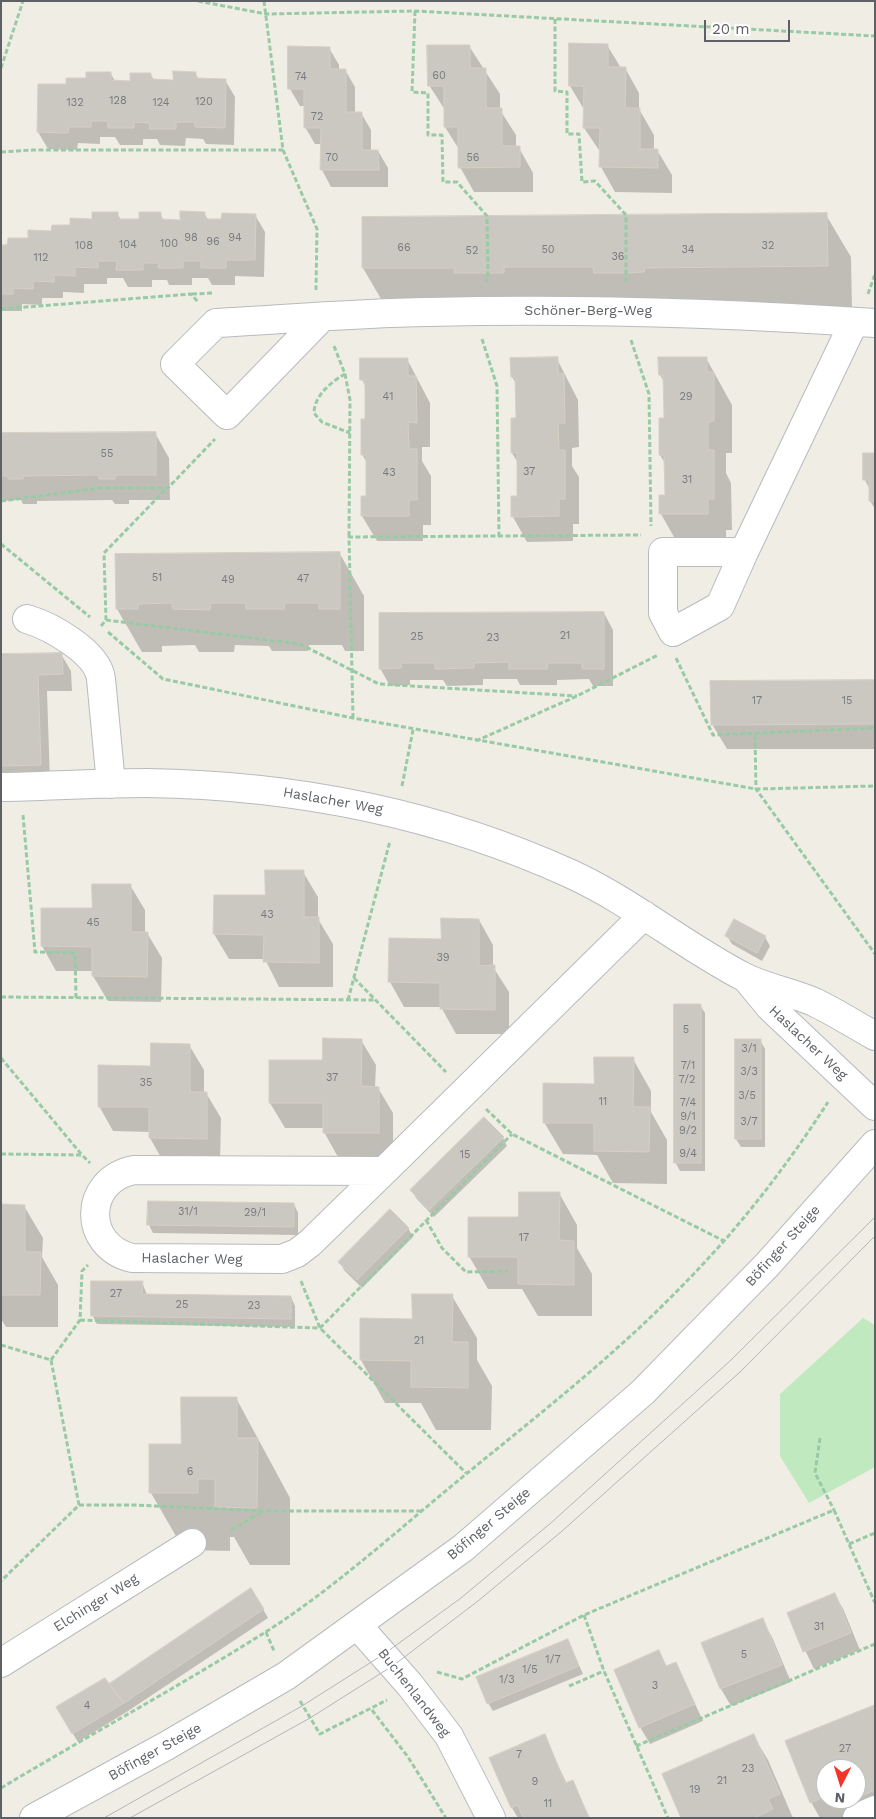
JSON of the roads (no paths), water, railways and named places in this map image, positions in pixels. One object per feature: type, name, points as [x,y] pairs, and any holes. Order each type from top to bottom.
[{"type":"street","name":"Schöner-Berg-Weg","points":[[322,317],[227,415],[175,364],[216,323],[322,317],[435,312],[578,310],[719,314],[865,323],[744,552],[720,606],[672,640],[663,613],[663,552],[744,552]]},
{"type":"street","points":[[27,619],[64,637],[98,666],[101,679],[111,784]]},
{"type":"street","name":"Haslacher Weg","points":[[11,787],[177,784],[274,791],[339,800],[397,813],[515,850],[580,879],[644,914],[745,977],[814,1002],[875,1036]]},
{"type":"street","name":"Haslacher Weg","points":[[384,1171],[141,1170],[120,1174],[109,1182],[97,1200],[95,1214],[100,1234],[108,1245],[125,1256],[139,1258],[263,1260],[290,1257],[310,1244],[466,1091],[644,914]]},
{"type":"street","name":"Haslacher Weg","points":[[745,977],[770,1007],[875,1106]]},
{"type":"street","name":"Böfinger Steige","points":[[34,1818],[166,1746],[286,1676],[358,1626],[463,1548],[643,1392],[767,1265],[875,1144]]},
{"type":"street","name":"Elchinger Weg","points":[[1,1663],[192,1543]]},
{"type":"street","name":"Buchenlandweg","points":[[358,1626],[410,1685],[449,1736],[491,1818]]},
{"type":"street","points":[[857,1818],[875,1810]]},
{"type":"tram line","points":[[104,1818],[302,1706],[384,1654],[461,1598],[552,1522],[730,1361],[875,1217]]},
{"type":"tram line","points":[[130,1818],[310,1718],[394,1665],[478,1601],[561,1532],[740,1372],[875,1236]]}]
